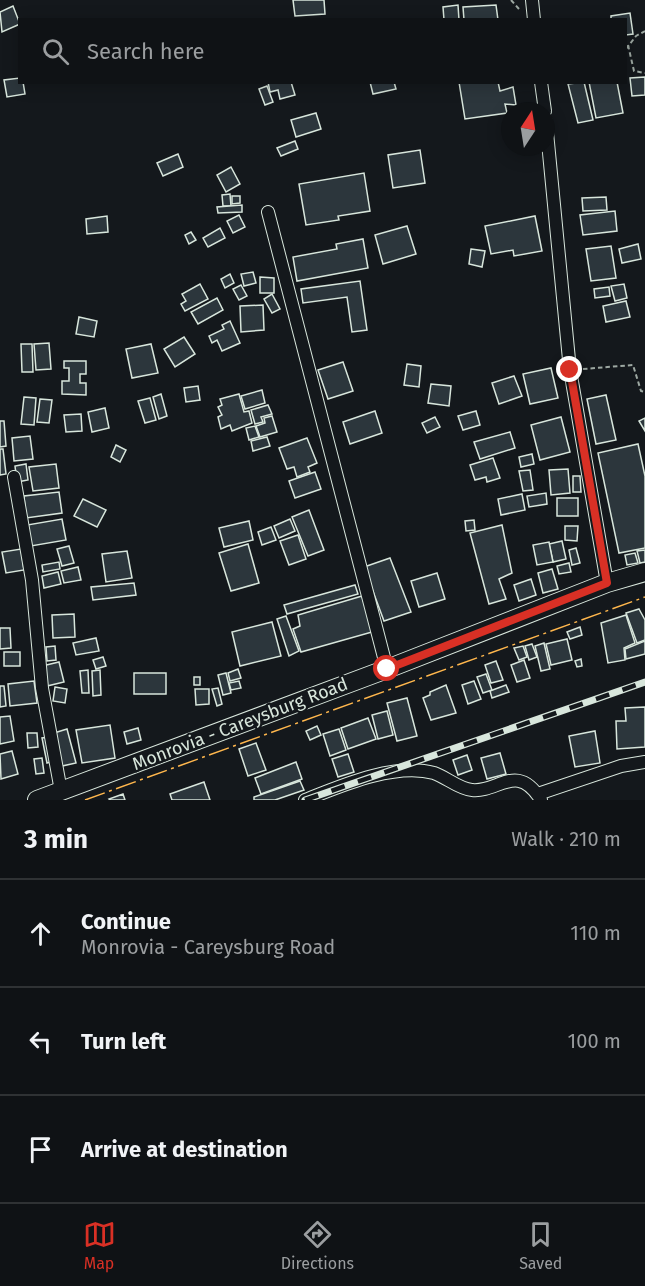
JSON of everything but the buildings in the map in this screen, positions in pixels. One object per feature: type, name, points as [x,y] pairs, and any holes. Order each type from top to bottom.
[{"type":"main road","name":"Monrovia - Careysburg Road","points":[[37,800],[387,669],[607,583],[645,572]]},
{"type":"street","points":[[532,0],[534,18]]},
{"type":"street","points":[[542,84],[544,102]]},
{"type":"street","points":[[549,156],[570,370],[607,583]]},
{"type":"street","points":[[268,212],[387,669]]},
{"type":"street","points":[[14,477],[32,580],[42,688],[61,791]]},
{"type":"street","points":[[305,800],[351,782],[412,772],[433,773],[472,790],[513,780],[531,787],[539,797],[621,766],[645,762]]},
{"type":"path","points":[[645,31],[628,45],[634,71],[645,73]]},
{"type":"path","points":[[570,370],[633,365],[641,391],[645,392]]},
{"type":"railway","points":[[305,800],[645,682]]},
{"type":"power","points":[[85,800],[645,597]]},
{"type":"route","points":[[387,669],[607,583],[570,370]]}]
